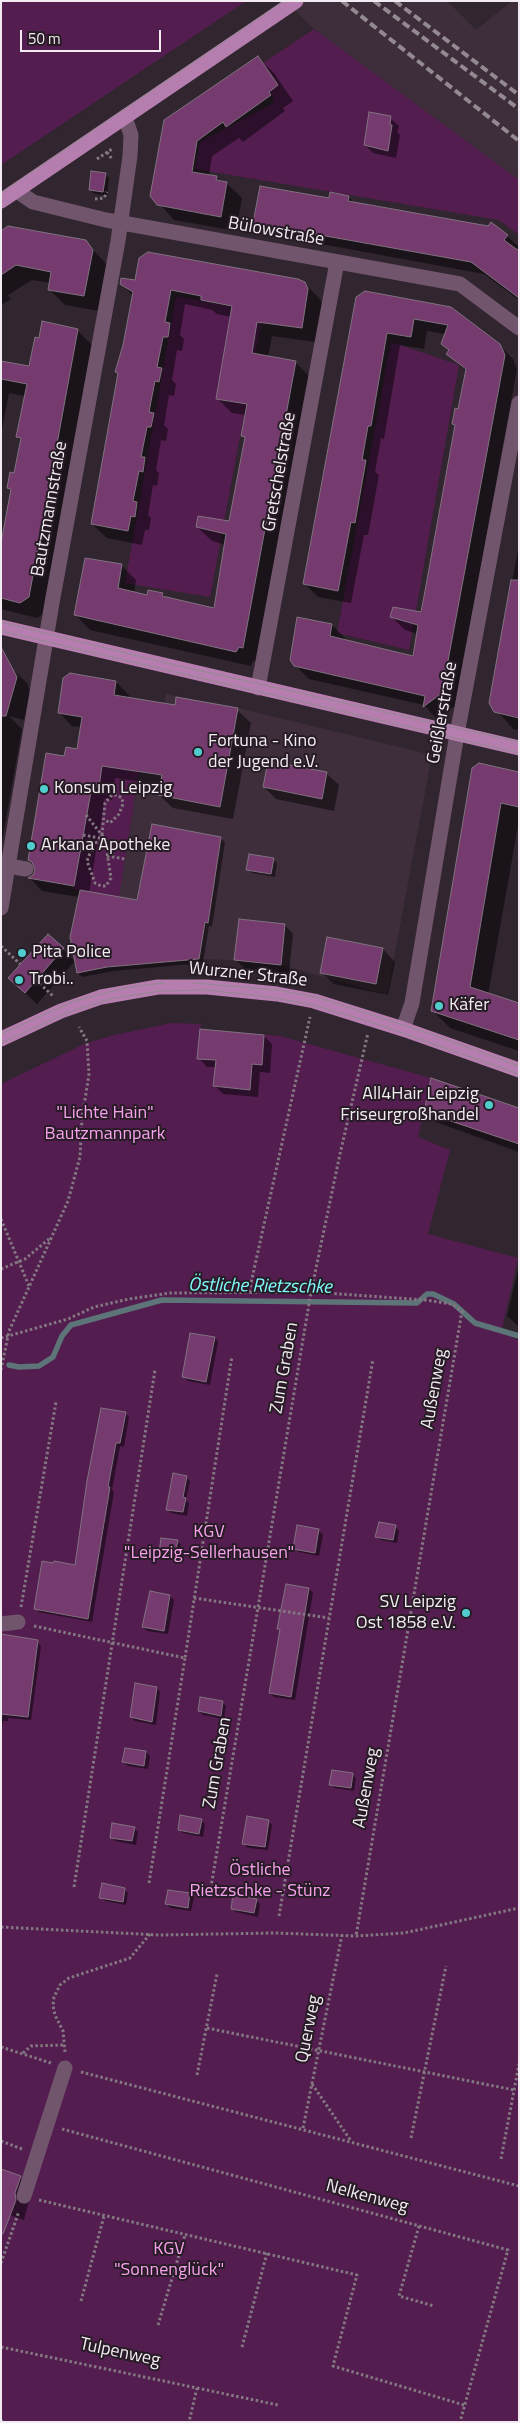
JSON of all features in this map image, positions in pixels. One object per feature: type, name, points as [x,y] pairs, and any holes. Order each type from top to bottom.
[{"type":"main road","points":[[1,201],[293,3]]},
{"type":"main road","points":[[1,627],[519,748]]},
{"type":"main road","name":"Wurzner Straße","points":[[3,1035],[101,997],[158,987],[207,987],[277,994],[314,1001],[371,1018],[519,1070]]},
{"type":"street","name":"Bautzmannstraße","points":[[1,908],[46,638],[120,223],[130,156],[131,135],[125,117]]},
{"type":"street","name":"Bülowstraße","points":[[17,191],[32,202],[120,223],[460,284],[519,328]]},
{"type":"street","name":"Gretschelstraße","points":[[258,688],[338,262]]},
{"type":"street","name":"Geißlerstraße","points":[[403,1029],[412,1003],[457,734],[519,403]]},
{"type":"street","points":[[8,866],[26,869]]},
{"type":"street","points":[[1,1624],[18,1622]]},
{"type":"street","points":[[24,2196],[65,2068]]},
{"type":"path","points":[[107,152],[112,158],[111,166]]},
{"type":"path","points":[[89,198],[104,198],[108,190]]},
{"type":"path","points":[[105,820],[110,822],[119,814],[123,804],[122,798],[117,795],[107,798],[105,820],[104,837],[106,846],[111,878],[106,886],[102,886],[95,883],[87,861],[94,843],[98,842],[106,846]]},
{"type":"path","points":[[86,815],[104,837]]},
{"type":"path","points":[[83,835],[104,837]]},
{"type":"path","points":[[107,856],[125,859]]},
{"type":"path","points":[[1,946],[20,964]]},
{"type":"path","points":[[36,980],[66,1009]]},
{"type":"path","points":[[249,1292],[314,1001]]},
{"type":"path","name":"Zum Graben","points":[[210,1893],[309,1304],[371,1018]]},
{"type":"path","points":[[1,1370],[8,1336],[68,1201],[80,1157],[82,1118],[89,1074],[87,1041],[79,1027]]},
{"type":"path","points":[[1,1219],[29,1287]]},
{"type":"path","points":[[1,1269],[18,1263],[51,1237]]},
{"type":"path","name":"Außenweg","points":[[1,1338],[68,1319],[94,1307],[129,1299],[170,1293],[312,1292],[425,1300],[452,1304],[462,1310],[356,1936]]},
{"type":"path","points":[[149,1883],[232,1356]]},
{"type":"path","points":[[279,1916],[373,1359]]},
{"type":"path","points":[[74,1887],[155,1370]]},
{"type":"path","points":[[56,1402],[18,1622],[185,1658]]},
{"type":"path","points":[[194,1598],[329,1618]]},
{"type":"path","points":[[1,1927],[150,1934],[275,1933],[356,1936],[404,1933],[519,1908]]},
{"type":"path","points":[[65,2068],[63,2031],[55,2015],[54,2006],[54,1997],[60,1985],[68,1978],[130,1958],[150,1934]]},
{"type":"path","name":"Querweg","points":[[303,2128],[342,1936]]},
{"type":"path","points":[[411,2138],[446,1966]]},
{"type":"path","points":[[197,2074],[218,1974]]},
{"type":"path","points":[[207,2028],[514,2090]]},
{"type":"path","points":[[22,2054],[31,2046],[64,2045]]},
{"type":"path","points":[[1,2047],[65,2068],[303,2128],[519,2186]]},
{"type":"path","points":[[502,2158],[519,2065]]},
{"type":"path","points":[[312,2084],[352,2141]]},
{"type":"path","name":"Nelkenweg","points":[[47,2125],[508,2250],[460,2422]]},
{"type":"path","points":[[1,2141],[37,2154]]},
{"type":"path","points":[[1,2263],[24,2196],[357,2275],[333,2366],[464,2405]]},
{"type":"path","points":[[81,2301],[104,2216]]},
{"type":"path","points":[[419,2226],[399,2296],[434,2306]]},
{"type":"path","points":[[158,2325],[185,2235]]},
{"type":"path","points":[[242,2347],[267,2253]]},
{"type":"path","name":"Tulpenweg","points":[[1,2347],[278,2405]]},
{"type":"path","points":[[188,2422],[197,2388]]},
{"type":"shaded area","points":[[286,1],[447,1],[476,30],[512,1],[519,1],[519,180],[314,29]]},
{"type":"shaded area","points":[[166,694],[238,708],[432,755],[387,995],[281,965],[234,960],[198,959],[107,967],[139,773],[153,775]]},
{"type":"green space","points":[[1,1],[246,1],[1,165]]},
{"type":"green space","points":[[314,29],[519,180],[519,235],[499,220],[195,169],[200,142],[274,103],[263,63]]},
{"type":"green space","points":[[176,296],[263,313],[210,597],[125,583]]},
{"type":"green space","points":[[391,342],[459,365],[409,650],[337,633]]},
{"type":"green space","points":[[102,766],[139,771],[119,897],[74,889],[92,786],[99,787]]},
{"type":"green space","name":"Östliche Rietzschke - Stünz","points":[[172,1023],[201,1024],[200,1029],[280,1036],[431,1078],[418,1137],[450,1150],[428,1234],[518,1258],[501,1333],[519,1340],[519,2422],[1,2422],[1,1084],[84,1044],[114,1035]]},
{"type":"building","points":[[258,56],[278,85],[269,92],[271,95],[226,127],[223,122],[197,141],[192,172],[217,176],[216,180],[227,182],[221,217],[157,205],[150,196],[164,120]]},
{"type":"building","points":[[369,112],[391,116],[390,125],[392,125],[388,151],[364,145]]},
{"type":"building","points":[[91,171],[106,173],[103,192],[89,190]]},
{"type":"building","points":[[260,186],[329,198],[330,192],[349,196],[348,201],[488,226],[491,222],[508,235],[504,240],[519,251],[519,298],[471,262],[253,223]]},
{"type":"building","points":[[8,226],[86,240],[93,250],[84,296],[48,290],[51,272],[16,265],[1,275],[1,231]]},
{"type":"building","points":[[148,252],[298,279],[305,282],[308,289],[302,328],[257,322],[252,353],[296,361],[243,648],[239,647],[236,652],[74,615],[85,558],[122,564],[118,588],[147,595],[148,590],[163,593],[162,596],[214,608],[226,534],[196,527],[198,516],[229,521],[245,437],[241,436],[247,404],[216,399],[232,306],[201,300],[201,296],[171,290],[165,322],[170,323],[168,337],[163,337],[157,367],[162,368],[159,382],[155,381],[149,412],[154,413],[151,427],[147,427],[141,457],[145,457],[143,472],[139,471],[133,501],[137,502],[135,517],[131,516],[128,531],[91,524],[118,373],[115,372],[123,345],[133,292],[120,284],[121,278],[135,280],[139,258]]},
{"type":"building","points":[[365,291],[451,307],[500,344],[505,355],[442,693],[423,707],[425,696],[294,666],[290,660],[297,617],[332,624],[330,636],[413,656],[418,625],[390,617],[393,607],[421,612],[455,425],[452,424],[455,408],[458,409],[466,369],[446,354],[449,350],[441,344],[448,325],[414,319],[411,337],[387,333],[371,426],[368,426],[362,460],[366,460],[355,523],[351,522],[338,591],[303,584],[356,297]]},
{"type":"building","points":[[42,321],[78,329],[29,597],[20,603],[1,598],[1,543],[11,489],[7,488],[10,472],[14,473],[21,438],[16,437],[27,384],[1,379],[1,361],[29,366],[35,337],[39,338]]},
{"type":"building","points":[[511,580],[519,580],[519,718],[494,712],[489,703]]},
{"type":"building","points":[[1,647],[17,677],[6,716],[1,716]]},
{"type":"building","points":[[70,673],[116,681],[114,695],[175,705],[176,697],[238,708],[220,807],[158,795],[162,775],[102,766],[99,787],[92,786],[74,886],[28,878],[33,875],[35,870],[32,862],[28,860],[46,753],[64,756],[66,747],[77,749],[82,717],[58,713],[63,678]]},
{"type":"building","points":[[268,761],[327,772],[322,799],[263,787]]},
{"type":"building","points":[[479,763],[519,772],[519,807],[501,803],[470,987],[519,1003],[519,1040],[431,1011],[472,768]]},
{"type":"building","points":[[152,824],[221,837],[208,923],[205,922],[199,959],[107,967],[77,973],[70,937],[80,890],[137,900]]},
{"type":"building","points":[[249,854],[274,858],[271,874],[246,870]]},
{"type":"building","points":[[239,919],[285,924],[281,965],[234,960]]},
{"type":"building","points":[[48,934],[64,948],[25,993],[8,978]]},
{"type":"building","points":[[327,937],[383,948],[376,984],[320,973]]},
{"type":"building","points":[[200,1029],[264,1035],[262,1065],[252,1064],[250,1090],[213,1086],[216,1060],[197,1059]]},
{"type":"building","points":[[431,1078],[519,1108],[519,1144],[424,1112]]},
{"type":"building","points":[[190,1333],[215,1337],[206,1382],[182,1377]]},
{"type":"building","points":[[101,1408],[126,1412],[120,1443],[116,1443],[88,1619],[34,1609],[42,1561],[75,1565],[87,1481]]},
{"type":"building","points":[[173,1473],[187,1476],[183,1497],[186,1498],[183,1512],[166,1510]]},
{"type":"building","points":[[379,1522],[396,1525],[393,1540],[375,1537]]},
{"type":"building","points":[[297,1525],[319,1529],[315,1553],[293,1549]]},
{"type":"building","points":[[161,1538],[178,1540],[175,1555],[159,1553]]},
{"type":"building","points":[[286,1584],[309,1588],[291,1697],[269,1693],[280,1629],[277,1629]]},
{"type":"building","points":[[150,1591],[170,1595],[164,1631],[142,1627]]},
{"type":"building","points":[[1,1634],[38,1640],[28,1717],[1,1714]]},
{"type":"building","points":[[135,1683],[157,1687],[152,1722],[130,1717]]},
{"type":"building","points":[[200,1697],[223,1701],[221,1716],[198,1711]]},
{"type":"building","points":[[125,1748],[146,1751],[144,1766],[122,1762]]},
{"type":"building","points":[[332,1770],[353,1773],[351,1788],[329,1785]]},
{"type":"building","points":[[180,1815],[202,1819],[199,1834],[178,1830]]},
{"type":"building","points":[[247,1816],[269,1820],[265,1847],[242,1844]]},
{"type":"building","points":[[112,1823],[135,1827],[132,1841],[110,1838]]},
{"type":"building","points":[[102,1883],[125,1888],[123,1902],[99,1898]]},
{"type":"building","points":[[168,1890],[190,1893],[188,1908],[165,1904]]},
{"type":"building","points":[[233,1894],[257,1899],[254,1913],[231,1909]]},
{"type":"building","points":[[1,2169],[21,2176],[15,2193],[16,2200],[3,2234],[1,2234]]},
{"type":"waterway","name":"Östliche Rietzschke","points":[[9,1365],[19,1367],[39,1366],[53,1357],[62,1336],[71,1325],[162,1300],[417,1303],[427,1294],[433,1294],[454,1304],[475,1323],[519,1336]]},
{"type":"tram line","points":[[1,193],[284,1]]},
{"type":"tram line","points":[[1,622],[166,663],[519,742]]},
{"type":"tram line","points":[[1,631],[519,753]]},
{"type":"tram line","points":[[1,1034],[74,1001],[129,987],[164,983]]},
{"type":"tram line","points":[[194,983],[278,990],[320,998],[434,1035],[519,1066]]},
{"type":"tram line","points":[[1,1043],[69,1012],[114,998],[160,991],[205,990],[269,997],[313,1005],[371,1022],[519,1074]]},
{"type":"railway","points":[[342,1],[519,141]]},
{"type":"railway","points":[[374,1],[519,109]]},
{"type":"railway","points":[[395,1],[519,95]]},
{"type":"place","name":"Fortuna - Kino der Jugend e.V.","points":[[198,752]]},
{"type":"place","name":"Konsum Leipzig","points":[[44,789]]},
{"type":"place","name":"Arkana Apotheke","points":[[31,846]]},
{"type":"place","name":"Pita Police","points":[[22,953]]},
{"type":"place","name":"Trobi..","points":[[19,980]]},
{"type":"place","name":"Käfer","points":[[439,1006]]},
{"type":"place","name":"All4Hair Leipzig Friseurgroßhandel","points":[[489,1105]]},
{"type":"place","name":"SV Leipzig Ost 1858 e.V.","points":[[466,1613]]},
{"type":"park label","name":"\"Lichte Hain\" Bautzmannpark","points":[[105,1124]]},
{"type":"park label","name":"KGV \"Leipzig-Sellerhausen\"","points":[[209,1544]]},
{"type":"park label","name":"KGV \"Sonnenglück\"","points":[[169,2260]]}]
